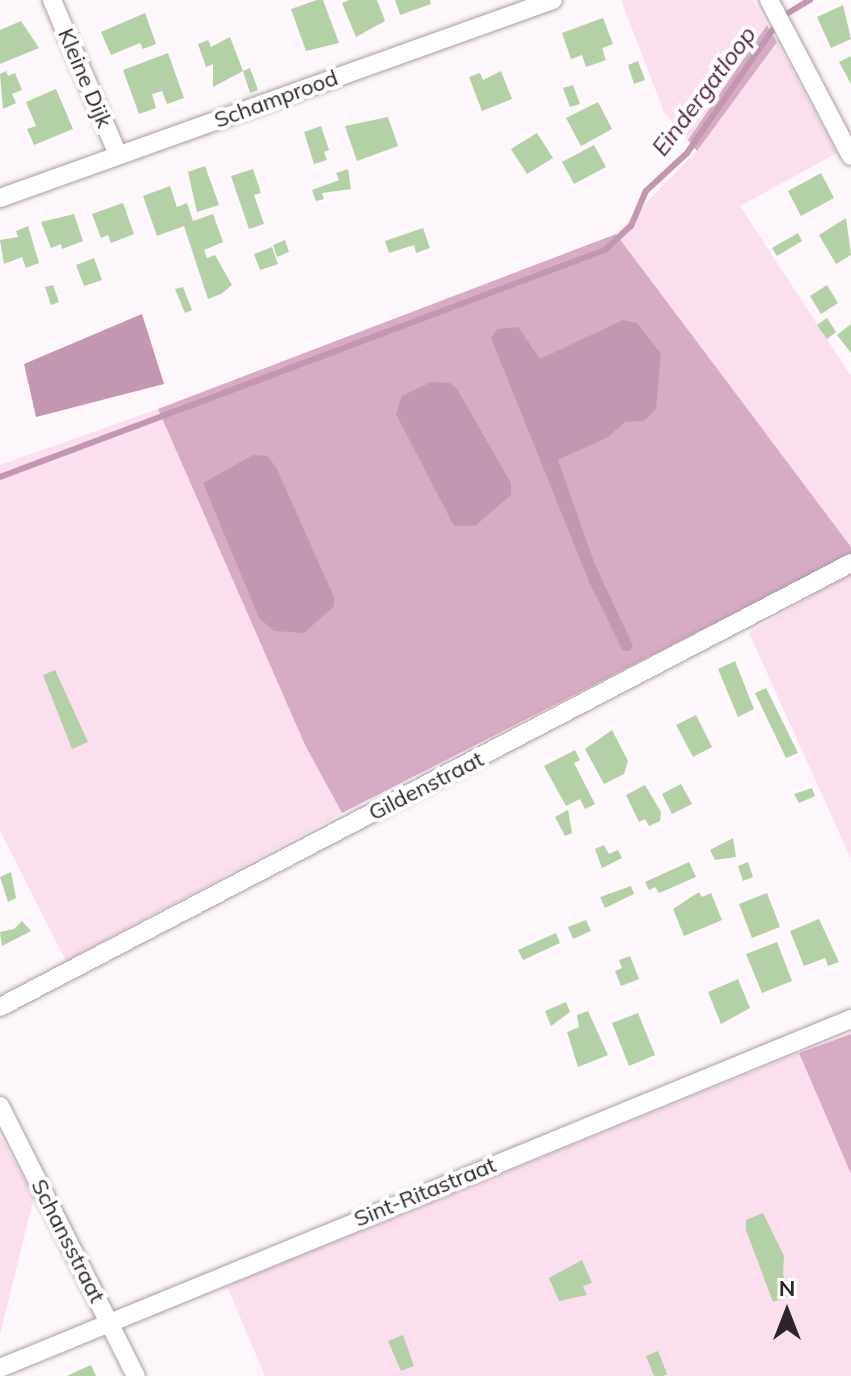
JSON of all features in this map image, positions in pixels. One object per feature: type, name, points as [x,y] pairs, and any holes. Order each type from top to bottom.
[{"type":"street","name":"Kleine Dijk","points":[[52,0],[118,155]]},
{"type":"street","name":"Schamprood","points":[[0,198],[553,0]]},
{"type":"street","points":[[769,0],[851,156]]},
{"type":"street","name":"Gildenstraat","points":[[0,1007],[851,563]]},
{"type":"street","name":"Sint-Ritastraat","points":[[0,1368],[851,1019]]},
{"type":"street","name":"Schansstraat","points":[[0,1106],[136,1376]]},
{"type":"shaded area","points":[[621,0],[753,0],[767,25],[688,140],[664,112]]},
{"type":"shaded area","points":[[767,25],[777,42],[697,151],[688,140]]},
{"type":"shaded area","points":[[777,42],[837,153],[740,206],[851,376],[851,547],[616,234],[697,151]]},
{"type":"shaded area","points":[[616,234],[851,547],[851,554],[342,813],[305,745],[158,409]]},
{"type":"shaded area","points":[[142,314],[164,384],[36,417],[24,364]]},
{"type":"shaded area","points":[[623,320],[637,323],[661,354],[656,409],[644,421],[625,422],[608,437],[558,460],[594,562],[633,646],[629,651],[623,651],[590,584],[491,338],[497,329],[518,327],[540,359]]},
{"type":"shaded area","points":[[431,382],[450,383],[457,389],[511,483],[511,495],[475,526],[454,526],[396,414],[402,396]]},
{"type":"shaded area","points":[[158,409],[305,745],[342,813],[66,961],[0,831],[0,465]]},
{"type":"shaded area","points":[[253,455],[267,456],[276,467],[334,597],[334,606],[304,633],[274,631],[259,618],[203,483]]},
{"type":"shaded area","points":[[851,572],[851,859],[749,633]]},
{"type":"shaded area","points":[[851,1034],[851,1174],[799,1053]]},
{"type":"shaded area","points":[[799,1053],[851,1174],[851,1376],[265,1376],[227,1286]]},
{"type":"shaded area","points":[[0,1136],[34,1196],[0,1335]]},
{"type":"building","points":[[323,0],[339,43],[306,51],[291,9]]},
{"type":"building","points":[[377,0],[385,21],[356,37],[342,3]]},
{"type":"building","points":[[395,0],[430,0],[431,4],[400,15]]},
{"type":"building","points":[[843,5],[851,39],[831,48],[817,17]]},
{"type":"building","points":[[145,13],[156,44],[143,49],[140,43],[111,55],[101,32]]},
{"type":"building","points":[[603,18],[613,44],[602,48],[606,60],[586,67],[582,55],[571,59],[562,33]]},
{"type":"building","points":[[21,21],[39,48],[0,64],[0,30]]},
{"type":"building","points":[[230,37],[243,71],[213,87],[213,64],[206,67],[198,44],[208,40],[211,47]]},
{"type":"building","points":[[168,53],[184,98],[167,104],[162,91],[152,94],[156,108],[139,114],[123,70]]},
{"type":"building","points":[[851,56],[851,84],[839,62]]},
{"type":"building","points":[[638,61],[645,80],[634,84],[628,65]]},
{"type":"building","points":[[250,68],[258,90],[250,93],[243,71]]},
{"type":"building","points":[[6,71],[8,76],[15,73],[22,90],[12,94],[16,103],[3,109],[0,74]]},
{"type":"building","points":[[501,71],[512,99],[482,111],[469,77],[480,73],[483,80]]},
{"type":"building","points":[[573,85],[580,104],[570,107],[563,88]]},
{"type":"building","points":[[56,89],[73,129],[34,145],[27,129],[36,126],[26,102]]},
{"type":"building","points":[[598,102],[612,129],[581,146],[566,118]]},
{"type":"building","points":[[388,117],[398,146],[357,161],[345,126]]},
{"type":"building","points":[[321,126],[329,150],[324,152],[327,160],[314,164],[304,132]]},
{"type":"building","points":[[537,133],[553,158],[527,174],[511,149]]},
{"type":"building","points":[[594,145],[606,167],[574,184],[562,162]]},
{"type":"building","points":[[205,166],[219,205],[197,212],[188,172]]},
{"type":"building","points":[[253,169],[261,193],[254,195],[264,224],[249,229],[231,176]]},
{"type":"building","points":[[348,169],[351,189],[322,193],[324,199],[316,201],[312,190],[339,180],[336,173]]},
{"type":"building","points":[[821,173],[834,198],[801,216],[788,191]]},
{"type":"building","points":[[170,186],[177,207],[187,203],[193,221],[213,214],[223,242],[204,250],[207,258],[215,255],[232,285],[221,294],[208,299],[184,226],[157,236],[143,196]]},
{"type":"building","points":[[123,203],[134,234],[111,243],[108,235],[101,238],[92,214]]},
{"type":"building","points":[[74,214],[83,241],[62,249],[61,244],[51,248],[41,222]]},
{"type":"building","points":[[846,218],[851,255],[836,264],[819,235]]},
{"type":"building","points":[[28,226],[39,263],[26,268],[22,257],[4,264],[0,240],[18,237],[16,231]]},
{"type":"building","points":[[423,228],[430,248],[416,253],[414,245],[389,253],[385,241]]},
{"type":"building","points":[[798,233],[802,241],[777,256],[772,248]]},
{"type":"building","points":[[285,240],[289,252],[277,257],[273,245]]},
{"type":"building","points":[[272,247],[278,264],[260,270],[254,254]]},
{"type":"building","points":[[94,258],[102,280],[84,286],[76,265]]},
{"type":"building","points":[[53,285],[59,302],[51,305],[45,287]]},
{"type":"building","points":[[827,285],[838,303],[821,314],[810,296]]},
{"type":"building","points":[[183,287],[192,310],[185,313],[175,289]]},
{"type":"building","points":[[827,318],[836,332],[827,339],[817,325]]},
{"type":"building","points":[[851,324],[851,353],[837,335]]},
{"type":"building","points":[[735,661],[754,709],[738,717],[718,669]]},
{"type":"building","points":[[55,670],[88,742],[72,749],[43,675]]},
{"type":"building","points":[[766,688],[798,753],[786,758],[755,693]]},
{"type":"building","points":[[696,715],[712,747],[693,757],[676,725]]},
{"type":"building","points":[[612,730],[628,761],[624,774],[604,784],[585,749]]},
{"type":"building","points":[[575,750],[580,760],[574,763],[595,804],[585,809],[580,799],[566,806],[544,766]]},
{"type":"building","points":[[681,784],[692,804],[672,814],[662,794]]},
{"type":"building","points":[[645,785],[661,812],[660,821],[649,826],[645,819],[639,822],[626,795]]},
{"type":"building","points":[[812,788],[815,796],[799,803],[794,794]]},
{"type":"building","points":[[568,810],[572,833],[565,836],[555,817]]},
{"type":"building","points":[[733,838],[736,857],[715,860],[710,850]]},
{"type":"building","points":[[604,845],[609,854],[618,850],[622,858],[602,868],[595,849]]},
{"type":"building","points":[[689,862],[696,877],[659,893],[655,887],[649,890],[645,882]]},
{"type":"building","points":[[748,862],[753,877],[743,881],[738,866]]},
{"type":"building","points":[[11,872],[16,898],[8,902],[0,877]]},
{"type":"building","points":[[631,886],[634,894],[605,908],[600,897]]},
{"type":"building","points":[[699,892],[702,897],[711,893],[722,920],[684,936],[673,909]]},
{"type":"building","points":[[767,893],[780,927],[752,938],[739,904]]},
{"type":"building","points":[[819,919],[839,962],[828,966],[825,958],[804,966],[790,931]]},
{"type":"building","points":[[586,920],[591,931],[573,939],[568,927]]},
{"type":"building","points":[[22,921],[31,931],[2,946],[0,932],[14,929]]},
{"type":"building","points":[[556,933],[560,943],[523,960],[518,950]]},
{"type":"building","points":[[777,942],[792,981],[762,993],[746,954]]},
{"type":"building","points":[[630,956],[639,979],[621,986],[615,971],[622,968],[619,960]]},
{"type":"building","points":[[738,979],[750,1008],[721,1024],[708,992]]},
{"type":"building","points":[[566,1002],[570,1012],[551,1026],[545,1011]]},
{"type":"building","points":[[588,1011],[608,1055],[578,1067],[567,1032],[579,1027],[577,1015]]},
{"type":"building","points":[[638,1013],[655,1055],[629,1066],[612,1023]]},
{"type":"building","points":[[763,1213],[784,1256],[783,1275],[791,1295],[773,1302],[746,1230],[746,1220]]},
{"type":"building","points":[[582,1260],[592,1283],[583,1286],[587,1295],[559,1301],[549,1278]]},
{"type":"building","points":[[403,1335],[414,1366],[401,1371],[388,1341]]},
{"type":"building","points":[[658,1351],[667,1374],[663,1376],[654,1376],[646,1356]]},
{"type":"building","points":[[91,1365],[96,1376],[67,1376],[75,1372]]},
{"type":"waterway","name":"Eindergatloop","points":[[788,13],[810,0]]},
{"type":"waterway","points":[[0,477],[605,250],[631,226],[646,191],[687,153],[774,28]]}]
